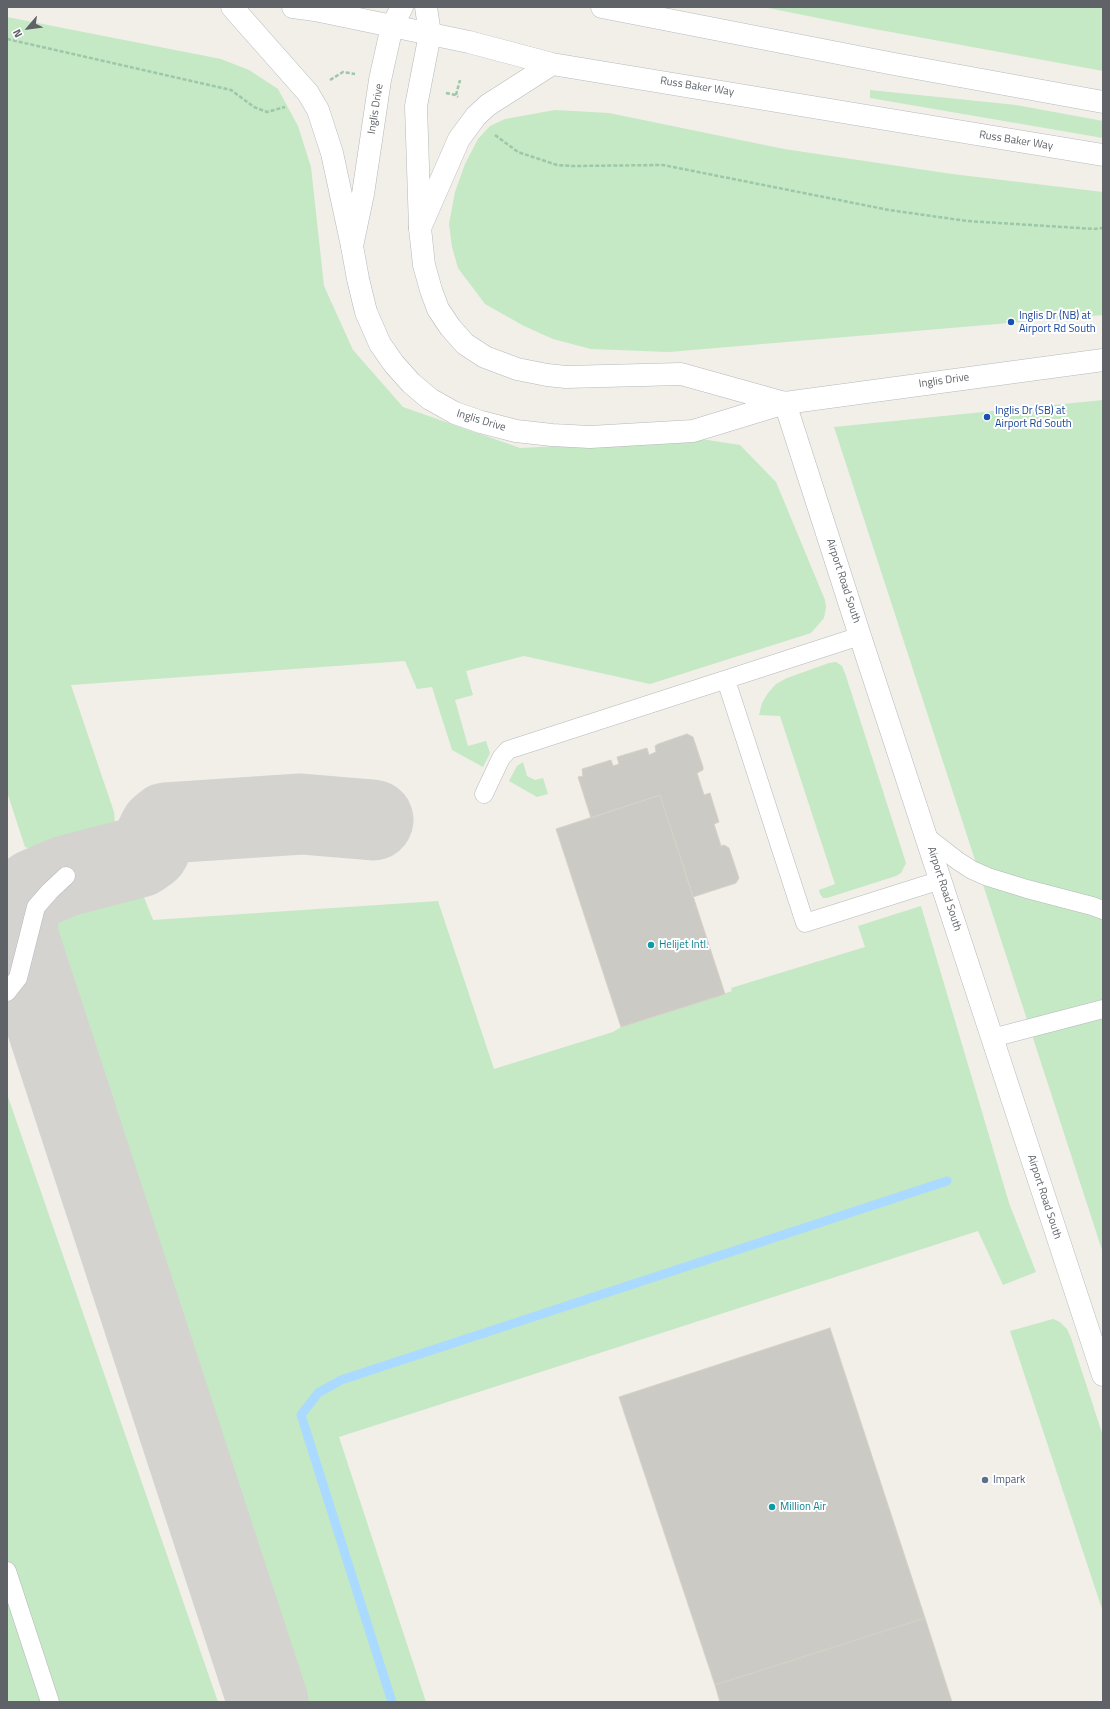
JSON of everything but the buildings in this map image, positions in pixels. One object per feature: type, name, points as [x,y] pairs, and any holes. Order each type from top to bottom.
[{"type":"street","points":[[232,7],[308,93],[318,110],[332,153],[352,246]]},
{"type":"street","name":"Russ Baker Way","points":[[293,7],[315,10],[469,42],[552,64],[1103,155]]},
{"type":"street","name":"Inglis Drive","points":[[402,7],[392,26],[377,97],[363,194],[352,246],[366,312],[380,344],[411,384],[430,399],[455,413],[481,422],[516,431],[552,435],[590,437],[692,431],[786,403],[1103,360]]},
{"type":"street","name":"Inglis Drive","points":[[426,7],[430,34],[416,106],[420,228],[424,265],[438,309],[450,327],[465,344],[485,357],[517,369],[547,375],[566,377],[681,374],[786,403]]},
{"type":"street","points":[[602,7],[894,64],[1103,102]]},
{"type":"street","points":[[420,228],[459,139],[476,116],[488,105],[552,64]]},
{"type":"street","name":"Airport Road South","points":[[786,403],[860,636],[1103,1375]]},
{"type":"lane","points":[[484,794],[501,758],[508,750],[860,636]]},
{"type":"lane","points":[[726,680],[805,923],[941,880]]},
{"type":"lane","points":[[927,837],[958,861],[972,870],[988,877],[1103,910]]},
{"type":"lane","points":[[7,992],[18,978],[36,907],[66,876]]},
{"type":"lane","points":[[992,1038],[1103,1009]]},
{"type":"lane","points":[[7,1571],[50,1702]]},
{"type":"path","points":[[7,39],[231,90],[254,107],[267,112],[283,108]]},
{"type":"path","points":[[327,82],[343,72],[360,75]]},
{"type":"path","points":[[456,95],[460,80]]},
{"type":"path","points":[[443,92],[456,95],[462,102]]},
{"type":"path","points":[[493,133],[518,152],[557,165],[663,165],[889,210],[967,221],[1094,229],[1103,228]]},
{"type":"green space","points":[[763,7],[1103,7],[1103,71],[858,26]]},
{"type":"green space","points":[[7,17],[221,59],[249,70],[278,89],[298,126],[311,167],[324,286],[353,350],[403,407],[520,448],[701,439],[740,445],[776,482],[825,600],[826,608],[824,618],[811,633],[650,684],[524,656],[466,671],[473,695],[455,700],[468,746],[486,741],[490,753],[483,767],[452,750],[432,687],[417,689],[405,661],[71,685],[114,812],[115,824],[103,844],[82,851],[60,853],[42,852],[25,847],[7,792]]},
{"type":"green space","points":[[870,90],[1016,105],[1103,121],[1103,138],[870,98]]},
{"type":"green space","points":[[555,110],[609,113],[784,149],[952,174],[1103,192],[1103,315],[669,352],[591,349],[553,339],[524,326],[485,304],[458,268],[452,247],[449,224],[455,192],[465,164],[478,139],[490,126],[505,119]]},
{"type":"green space","points":[[1103,400],[1103,1253],[834,427]]},
{"type":"green space","points":[[836,662],[842,666],[846,676],[906,863],[901,873],[896,876],[823,898],[819,890],[835,884],[780,716],[759,715],[762,703],[776,684],[787,678],[829,663]]},
{"type":"green space","points":[[523,762],[527,776],[535,780],[543,778],[548,794],[537,797],[509,781],[517,766]]},
{"type":"green space","points":[[127,878],[140,887],[153,920],[438,901],[494,1069],[613,1032],[621,1027],[732,991],[731,988],[865,947],[858,926],[921,906],[1009,1203],[1036,1272],[1003,1285],[978,1231],[339,1437],[426,1702],[303,1702],[49,923],[53,915],[65,902]]},
{"type":"green space","points":[[7,1094],[218,1702],[7,1702]]},
{"type":"green space","points":[[1053,1319],[1060,1322],[1067,1329],[1071,1338],[1103,1436],[1103,1612],[1010,1331]]},
{"type":"waterway","points":[[392,1702],[301,1415],[318,1393],[341,1380],[947,1181]]},
{"type":"taxiway","points":[[18,938],[17,926],[20,907],[29,894],[35,889],[66,876],[139,857],[149,850],[160,828],[166,823],[301,814],[373,820]]},
{"type":"taxiway","points":[[7,903],[268,1702]]},
{"type":"place","name":"Inglis Dr (NB) at Airport Rd South","points":[[1011,322]]},
{"type":"place","name":"Inglis Dr (SB) at Airport Rd South","points":[[987,417]]},
{"type":"place","name":"Helijet Intl.","points":[[651,945]]},
{"type":"place","name":"Impark","points":[[985,1480]]},
{"type":"place","name":"Million Air","points":[[772,1507]]}]
